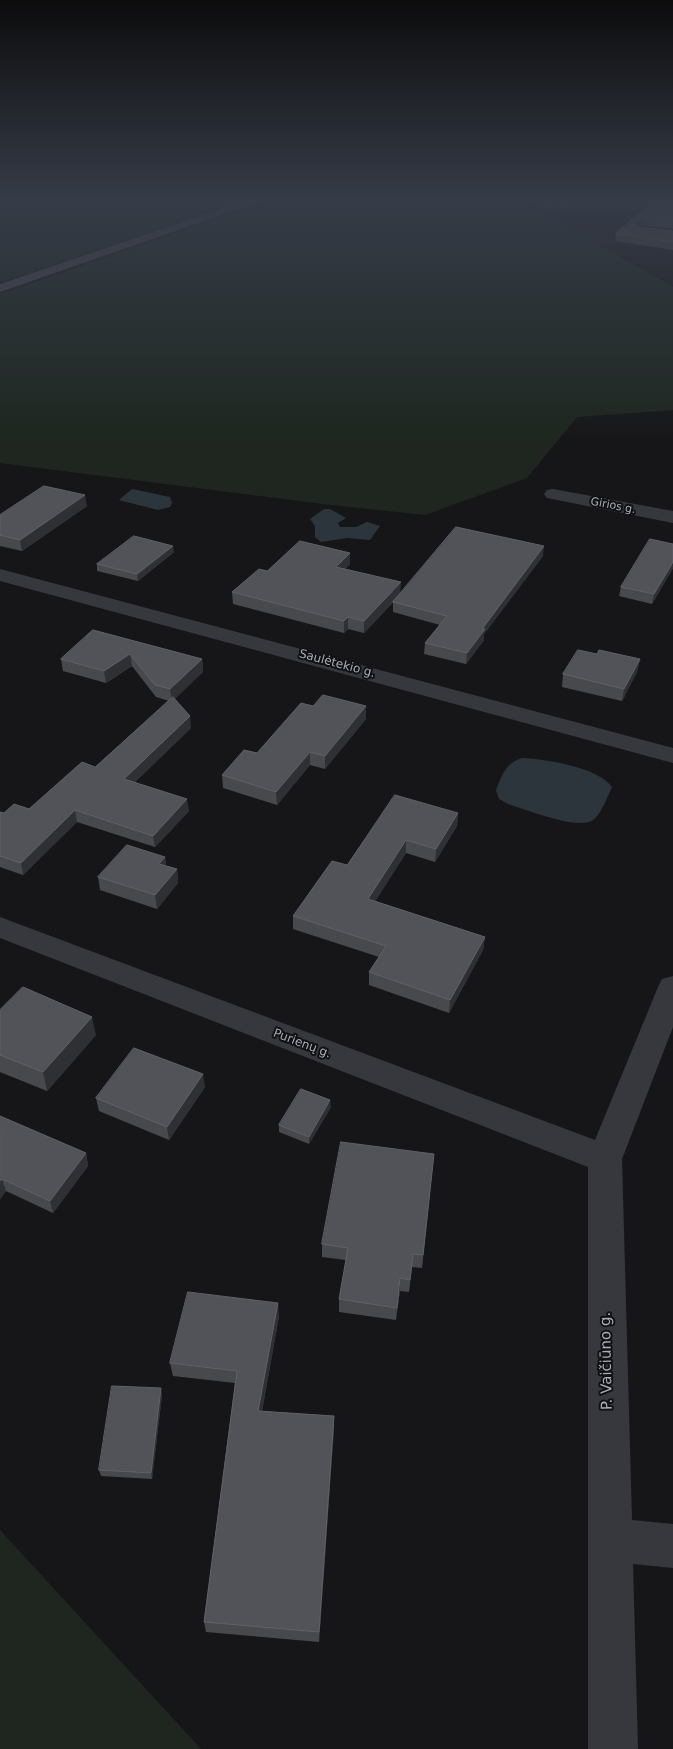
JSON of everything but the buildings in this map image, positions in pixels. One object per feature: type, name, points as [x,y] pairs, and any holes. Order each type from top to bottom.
[{"type":"main road","points":[[0,288],[22,281]]},
{"type":"street","name":"Girios g.","points":[[553,494],[673,517]]},
{"type":"street","name":"Saulėtekio g.","points":[[0,575],[673,756]]},
{"type":"street","name":"Purienų g.","points":[[0,927],[605,1159]]},
{"type":"street","name":"P. Vaičiūno g.","points":[[613,1749],[605,1159],[673,987]]},
{"type":"street","points":[[609,1540],[673,1546]]},
{"type":"shaded area","points":[[39,281],[662,281],[673,287],[673,410],[577,417],[527,478],[425,515],[0,463],[0,294]]},
{"type":"shaded area","points":[[132,489],[170,497],[172,503],[170,507],[158,510],[119,500]]},
{"type":"shaded area","points":[[324,509],[330,509],[346,518],[338,523],[340,527],[356,527],[367,522],[380,526],[370,540],[347,538],[321,542],[315,537],[315,526],[310,519]]},
{"type":"shaded area","points":[[522,758],[570,765],[595,774],[605,780],[612,787],[599,813],[593,820],[586,823],[576,823],[538,814],[499,799],[496,790],[508,766]]},
{"type":"shaded area","points":[[0,1530],[201,1749],[0,1749]]}]
